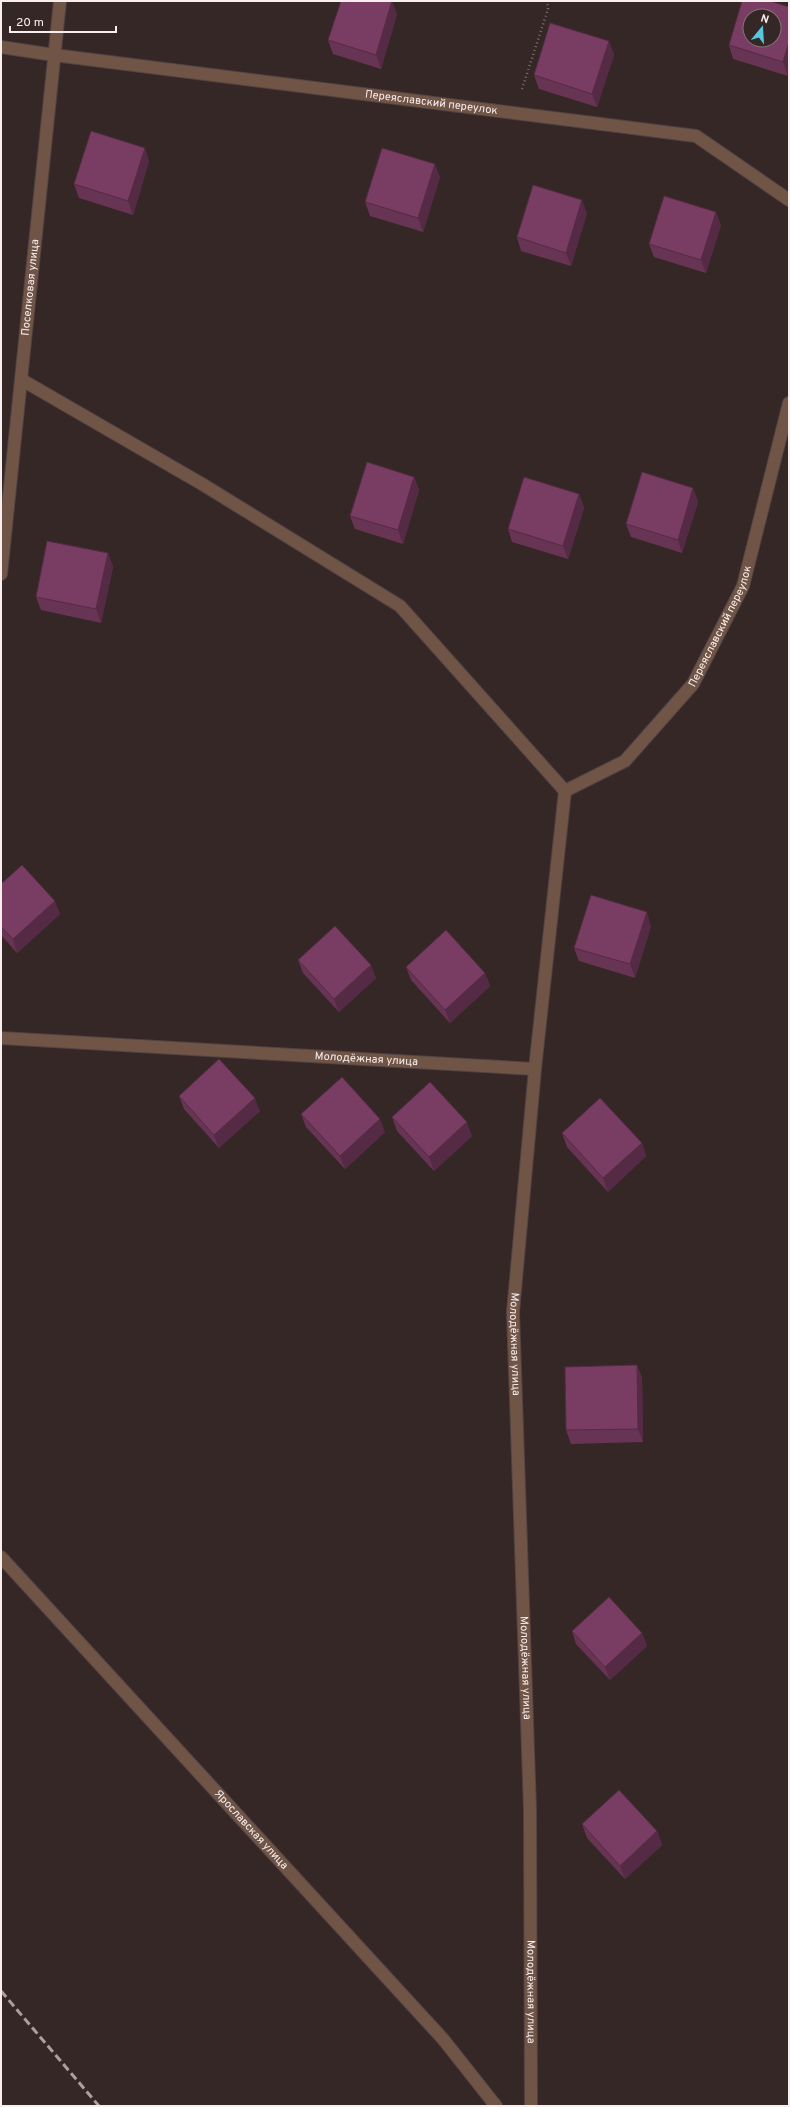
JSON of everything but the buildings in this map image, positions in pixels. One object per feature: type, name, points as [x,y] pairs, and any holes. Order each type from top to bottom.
[{"type":"street","name":"Поселковая улица","points":[[1,574],[60,1]]},
{"type":"street","name":"Переяславский переулок","points":[[1,47],[54,55],[696,136],[789,200]]},
{"type":"street","points":[[22,380],[202,484],[400,606],[565,791],[535,1069]]},
{"type":"street","name":"Переяславский переулок","points":[[565,791],[625,761],[693,684],[743,586],[789,403]]},
{"type":"street","name":"Молодёжная улица","points":[[1,1038],[535,1069],[513,1312],[530,1809],[531,2106]]},
{"type":"street","name":"Ярославская улица","points":[[1,1557],[443,2039],[496,2106]]},
{"type":"path","points":[[514,112],[548,9],[547,1]]},
{"type":"railway","points":[[1,1991],[99,2106]]}]
